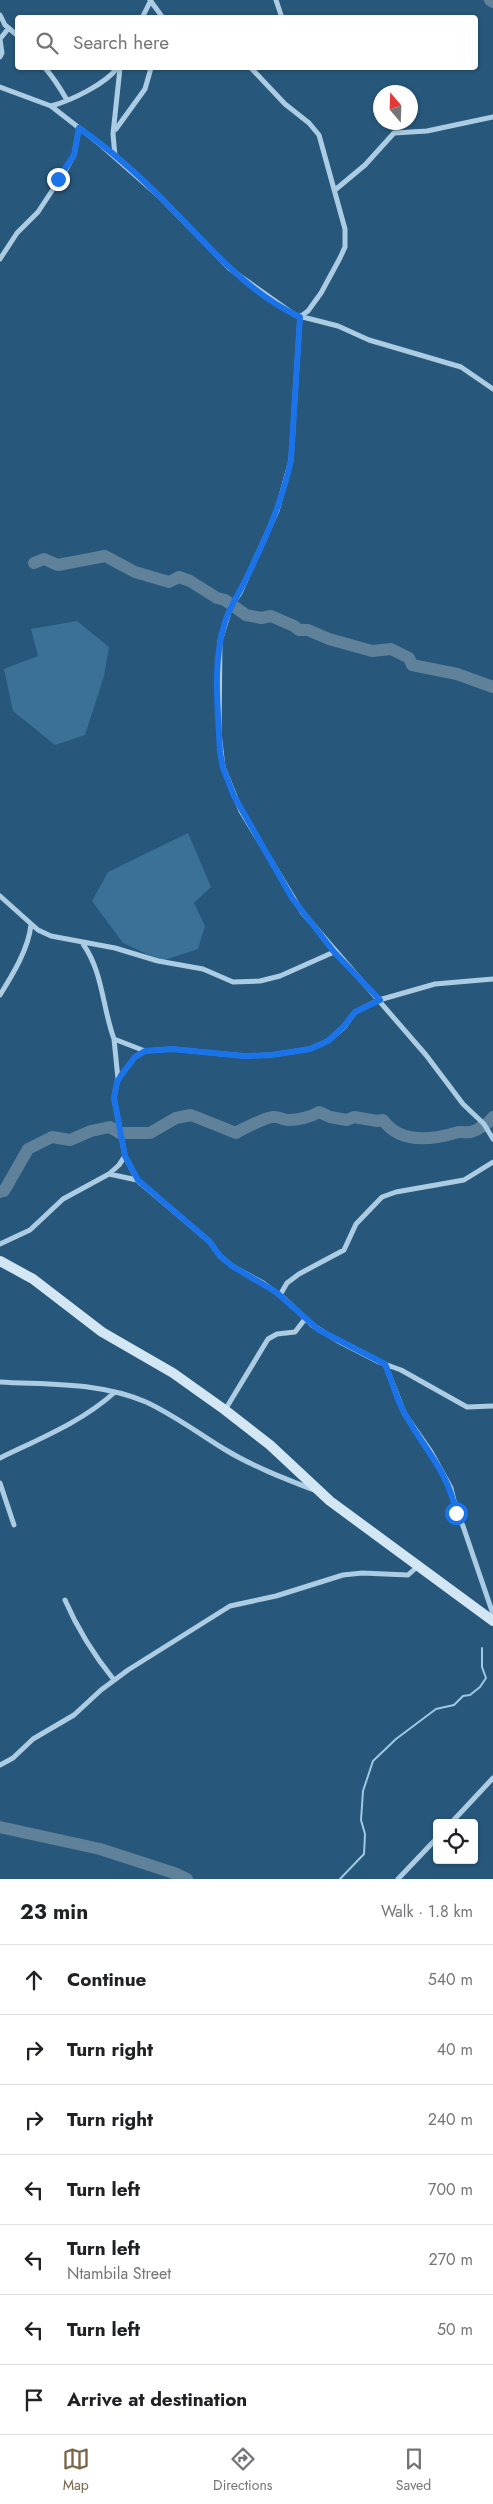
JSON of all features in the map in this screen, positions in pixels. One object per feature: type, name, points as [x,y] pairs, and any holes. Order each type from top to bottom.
[{"type":"street","points":[[143,15],[150,0]]},
{"type":"street","points":[[150,0],[161,15]]},
{"type":"street","points":[[276,0],[281,15]]},
{"type":"street","points":[[0,15],[8,29],[15,34]]},
{"type":"street","points":[[0,58],[2,53],[0,39],[8,29]]},
{"type":"street","points":[[47,70],[53,76],[55,85],[67,100]]},
{"type":"street","points":[[51,106],[108,79],[117,70]]},
{"type":"street","points":[[116,156],[113,134],[119,70]]},
{"type":"street","points":[[113,134],[145,89],[150,70]]},
{"type":"street","points":[[253,70],[291,110],[316,130],[326,155],[330,178],[345,229],[345,247],[321,293],[308,311],[300,317],[291,460],[288,476],[277,511],[240,592],[231,606],[220,641],[220,742],[223,768],[241,811],[292,898],[334,952],[380,1000],[463,1104],[484,1124],[493,1139]]},
{"type":"street","points":[[0,87],[51,106],[116,156],[165,202],[230,270],[300,317],[313,318],[368,340],[461,367],[493,389]]},
{"type":"street","points":[[335,190],[365,165],[394,134],[427,131],[493,117]]},
{"type":"street","points":[[0,259],[16,233],[38,212],[65,171],[74,155],[79,128]]},
{"type":"street","points":[[0,896],[31,924],[51,936],[83,944],[116,948],[158,961],[203,970],[240,983],[280,976],[334,952]]},
{"type":"street","points":[[0,995],[24,950],[30,936],[31,924]]},
{"type":"street","points":[[83,944],[96,965],[104,1008],[114,1039],[118,1080],[114,1098],[114,1110],[125,1156],[138,1180],[209,1241],[220,1256],[232,1266],[263,1283],[280,1295],[305,1319],[340,1342],[401,1370],[467,1407],[493,1406]]},
{"type":"street","points":[[114,1039],[145,1051],[172,1049],[244,1056],[271,1055],[310,1049],[328,1041],[355,1012],[380,1000],[435,984],[493,979]]},
{"type":"street","points":[[118,1080],[135,1057],[145,1051]]},
{"type":"street","points":[[0,1244],[30,1230],[63,1199],[109,1174],[125,1156]]},
{"type":"street","points":[[280,1295],[287,1283],[299,1274],[344,1250],[356,1224],[382,1198],[405,1190],[464,1180],[493,1162]]},
{"type":"street","points":[[109,1174],[138,1180]]},
{"type":"street","points":[[0,1261],[33,1279],[102,1332],[174,1373],[225,1410],[270,1445],[321,1493],[493,1621]]},
{"type":"street","points":[[225,1410],[268,1339],[277,1334],[295,1332],[305,1319]]},
{"type":"street","points":[[385,1364],[404,1413],[431,1452],[451,1488],[456,1513],[469,1542],[493,1614]]},
{"type":"street","points":[[0,1382],[68,1385],[115,1392],[146,1402],[184,1422],[247,1462],[321,1493]]},
{"type":"street","points":[[0,1458],[49,1436],[103,1403],[115,1392]]},
{"type":"street","points":[[0,1483],[14,1525]]},
{"type":"street","points":[[0,1765],[14,1758],[33,1739],[74,1715],[114,1680],[221,1612],[239,1603],[276,1596],[343,1575],[362,1573],[408,1575],[419,1566]]},
{"type":"street","points":[[65,1600],[77,1628],[91,1652],[114,1680]]},
{"type":"street","points":[[456,1819],[493,1778]]},
{"type":"street","points":[[398,1879],[433,1842]]},
{"type":"shaded area","points":[[77,621],[109,647],[104,676],[85,735],[55,745],[13,711],[4,669],[38,656],[31,629]]},
{"type":"shaded area","points":[[188,833],[211,887],[194,903],[205,926],[198,949],[162,961],[123,943],[92,901],[108,872]]},
{"type":"waterway","points":[[34,563],[44,559],[58,565],[105,556],[135,572],[169,582],[179,577],[190,581],[217,598],[225,600],[246,615],[261,618],[271,616],[299,630],[308,630],[329,639],[372,651],[391,649],[409,658],[412,665],[457,674],[493,687]]},
{"type":"waterway","points":[[0,1192],[4,1191],[28,1149],[52,1137],[70,1140],[91,1131],[110,1127],[120,1133],[150,1133],[176,1118],[191,1115],[236,1133],[270,1118],[277,1117],[288,1120],[308,1117],[319,1112],[330,1117],[347,1120],[354,1117],[377,1121],[383,1120],[390,1128],[407,1137],[426,1138],[459,1132],[471,1132],[489,1122],[493,1117]]},
{"type":"waterway","points":[[340,1879],[364,1854],[365,1834],[361,1820],[363,1791],[373,1761],[396,1739],[436,1709],[454,1705],[463,1696],[470,1695],[480,1687],[486,1678],[482,1667],[482,1648]]},
{"type":"waterway","points":[[0,1827],[100,1849],[187,1879]]},
{"type":"route","points":[[58,179],[74,155],[78,142],[79,128],[116,156],[159,196],[230,270],[300,317],[291,460],[288,476],[277,511],[240,592],[231,606],[220,641],[218,653],[220,752],[229,785],[241,811],[292,898],[334,952],[380,1000],[353,1013],[344,1026],[328,1041],[310,1049],[282,1054],[244,1056],[172,1049],[145,1051],[135,1057],[117,1082],[114,1098],[114,1110],[125,1156],[138,1180],[159,1196],[209,1241],[220,1256],[232,1266],[276,1292],[319,1330],[385,1364],[404,1413],[431,1452],[451,1488],[456,1513]]}]
